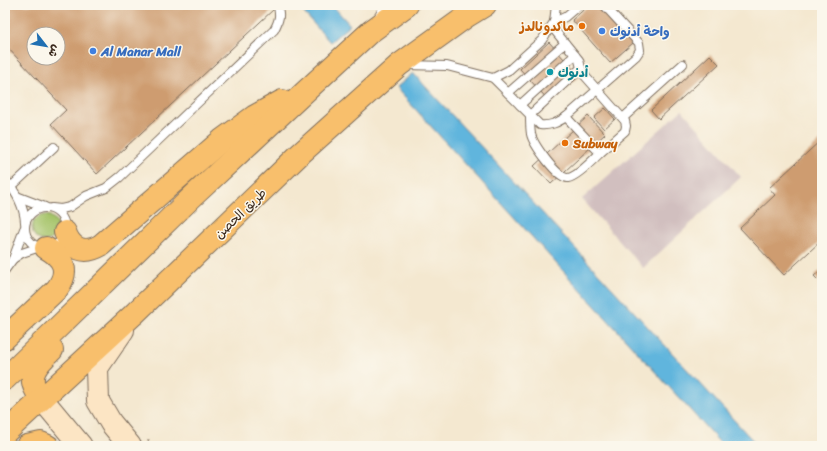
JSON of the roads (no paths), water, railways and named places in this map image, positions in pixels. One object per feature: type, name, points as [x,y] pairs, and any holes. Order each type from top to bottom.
[{"type":"main road","points":[[5,379],[191,198],[307,90],[370,32],[407,5]]},
{"type":"main road","name":"طريق الحصن","points":[[5,433],[133,315],[300,154],[400,65],[467,16],[485,5]]},
{"type":"main road","points":[[65,229],[68,240],[74,247],[83,250],[94,250],[178,177],[238,128],[272,106],[307,90]]},
{"type":"main road","points":[[42,399],[35,390],[32,380],[35,369],[42,360],[149,259],[170,233],[191,198]]},
{"type":"main road","points":[[5,338],[58,289],[63,281],[65,272],[60,258],[43,247]]},
{"type":"main road","points":[[27,446],[41,443],[48,446]]},
{"type":"street","points":[[130,446],[110,424],[98,401],[97,368],[133,315]]},
{"type":"street","points":[[42,399],[81,446]]},
{"type":"lane","points":[[5,270],[13,259],[29,214],[34,210],[49,208],[61,209],[70,207],[86,196],[106,188],[120,177],[274,30],[278,24],[279,16],[277,5]]},
{"type":"lane","points":[[370,32],[385,5]]},
{"type":"lane","points":[[556,5],[554,22],[556,32],[579,60],[585,76],[623,118],[626,126],[625,131],[574,176],[568,178],[562,176],[538,150],[531,135],[530,116],[581,68]]},
{"type":"lane","points":[[493,78],[504,74],[514,66],[542,40],[554,22],[565,17],[579,5]]},
{"type":"lane","points":[[400,65],[447,66],[493,78],[540,125],[548,126],[566,117],[636,56],[640,50],[638,43],[604,5]]},
{"type":"lane","points":[[508,93],[565,43]]},
{"type":"lane","points":[[520,105],[575,55]]},
{"type":"lane","points":[[623,118],[683,64]]},
{"type":"lane","points":[[566,117],[600,153]]},
{"type":"lane","points":[[12,186],[54,147]]},
{"type":"lane","points":[[5,179],[12,186],[23,207],[25,234],[34,245],[43,247]]},
{"type":"lane","points":[[19,197],[58,212],[63,218],[65,229]]},
{"type":"lane","points":[[13,259],[22,253],[43,247],[53,246],[59,242],[72,209],[78,202]]},
{"type":"water","points":[[297,5],[332,5],[350,25],[330,42]]},
{"type":"water","points":[[413,73],[758,446],[723,446],[396,88]]},
{"type":"place","name":"ماكدونالدز","points":[[582,26]]},
{"type":"place","name":"واحة أدنوك","points":[[602,31]]},
{"type":"place","name":"Al Manar Mall","points":[[93,51]]},
{"type":"place","name":"أدنوك","points":[[550,72]]},
{"type":"place","name":"Subway","points":[[565,143]]}]
